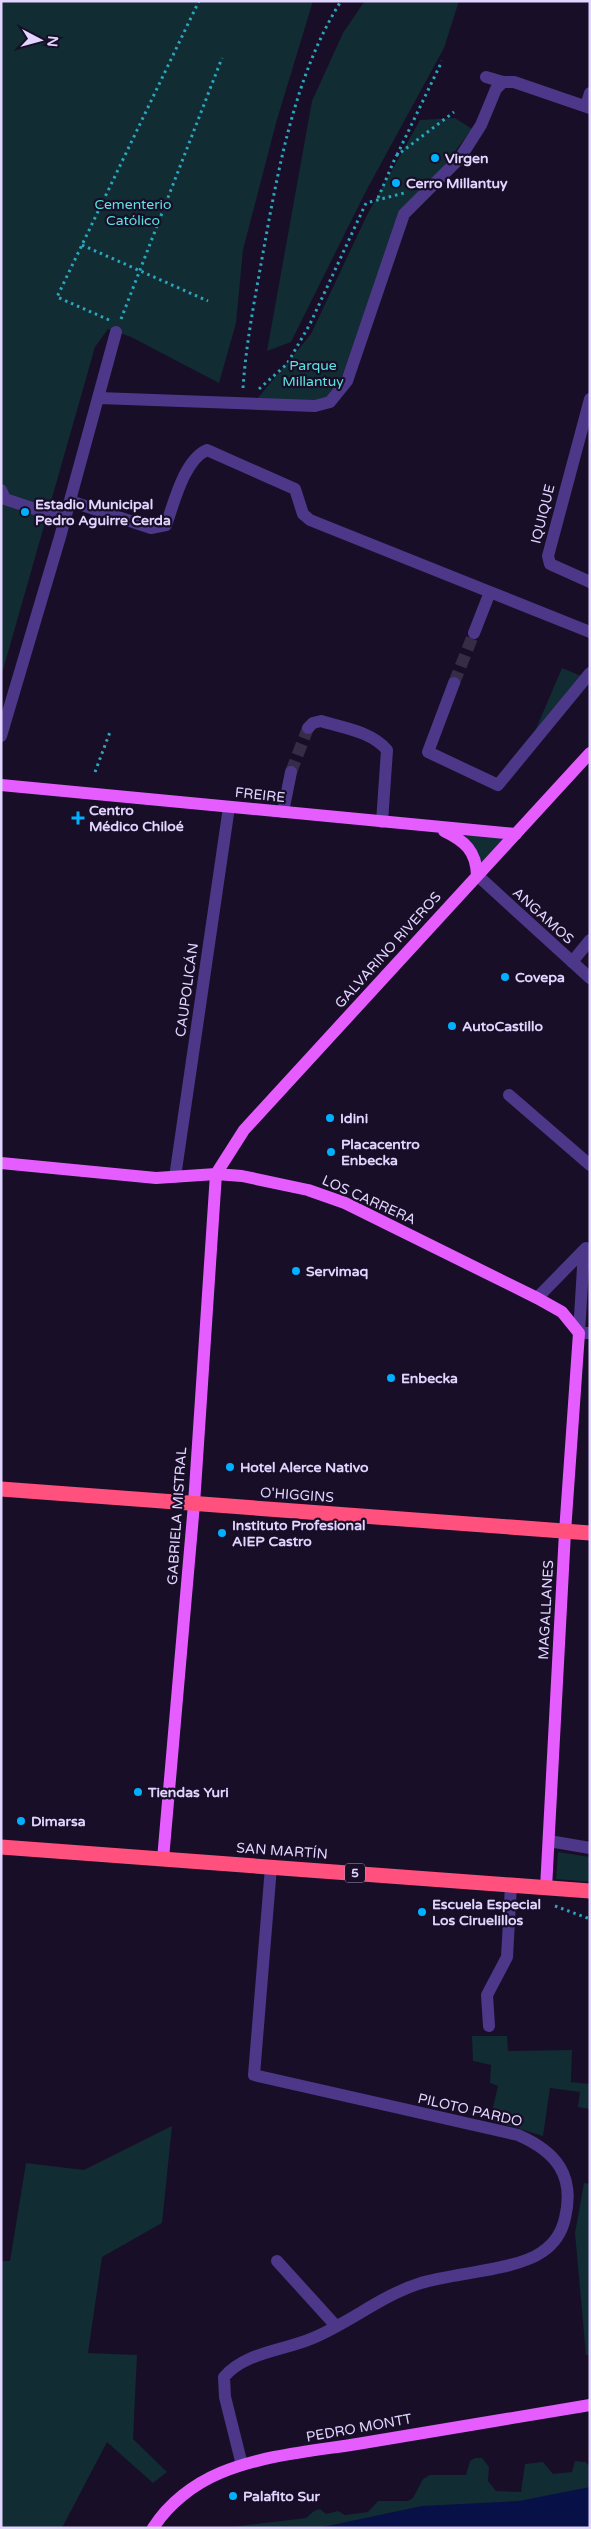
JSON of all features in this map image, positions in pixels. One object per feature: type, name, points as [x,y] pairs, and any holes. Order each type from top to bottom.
[{"type":"highway","name":"O'HIGGINS","points":[[1,1489],[590,1533]]},
{"type":"highway","name":"SAN MARTÍN","points":[[1,1847],[590,1891]]},
{"type":"main road","name":"GALVARINO RIVEROS","points":[[216,1174],[244,1130],[590,753]]},
{"type":"main road","name":"FREIRE","points":[[1,785],[516,834]]},
{"type":"main road","points":[[438,827],[468,846],[474,853],[477,875]]},
{"type":"main road","name":"LOS CARRERA","points":[[1,1164],[156,1178],[216,1174],[242,1176],[308,1190],[345,1203],[537,1298],[562,1312],[584,1333]]},
{"type":"main road","name":"GABRIELA MISTRAL","points":[[163,1859],[194,1504],[216,1174]]},
{"type":"main road","name":"MAGALLANES","points":[[546,1888],[565,1532],[584,1333]]},
{"type":"main road","name":"PEDRO MONTT","points":[[154,2528],[170,2507],[203,2481],[242,2466],[297,2454],[590,2405]]},
{"type":"street","points":[[486,77],[503,82],[514,82],[588,107],[590,93]]},
{"type":"street","points":[[98,398],[315,406],[330,402],[336,397],[346,381],[404,214],[460,158],[481,126],[496,89],[503,82]]},
{"type":"street","points":[[1,736],[70,501],[118,328]]},
{"type":"street","name":"IQUIQUE","points":[[590,399],[548,556],[550,564],[559,570],[590,582]]},
{"type":"street","points":[[70,501],[151,528],[166,525],[189,466],[198,455],[208,450],[288,484],[295,489],[303,514],[310,520],[590,632]]},
{"type":"street","points":[[1,490],[5,499],[65,518]]},
{"type":"street","points":[[474,633],[490,592]]},
{"type":"street","points":[[454,684],[428,752],[498,785],[590,673]]},
{"type":"street","points":[[308,728],[313,723],[321,722],[365,734],[380,742],[387,750],[382,822]]},
{"type":"street","points":[[284,812],[291,772]]},
{"type":"street","name":"CAUPOLICÁN","points":[[174,1177],[229,807]]},
{"type":"street","name":"ANGAMOS","points":[[477,875],[590,978]]},
{"type":"street","points":[[572,962],[590,940]]},
{"type":"street","points":[[509,1095],[590,1165]]},
{"type":"street","points":[[537,1298],[587,1248]]},
{"type":"street","points":[[584,1333],[587,1248]]},
{"type":"street","points":[[549,1841],[590,1848]]},
{"type":"street","name":"PILOTO PARDO","points":[[242,2466],[225,2397],[224,2378],[232,2368],[244,2361],[313,2338],[390,2294],[422,2283],[514,2263],[541,2253],[557,2237],[564,2222],[568,2206],[568,2190],[565,2175],[557,2162],[532,2141],[518,2135],[254,2075],[272,1867]]},
{"type":"street","points":[[488,2026],[488,1995],[507,1957],[511,1885]]},
{"type":"street","points":[[277,2261],[336,2326]]},
{"type":"path","points":[[199,1],[57,297],[118,328],[222,58]]},
{"type":"path","points":[[242,404],[253,310],[275,186],[304,83],[327,23],[341,1]]},
{"type":"path","points":[[242,404],[287,364],[310,324],[366,203],[378,198],[442,61]]},
{"type":"path","points":[[396,156],[454,112]]},
{"type":"path","points":[[82,245],[208,301]]},
{"type":"path","points":[[95,772],[110,732]]},
{"type":"green space","name":"Cementerio Católico","points":[[1,1],[313,1],[276,123],[243,250],[236,323],[219,383],[131,337],[108,329],[95,347],[1,677]]},
{"type":"green space","points":[[353,1],[459,1],[444,48],[366,191],[291,342],[267,351],[312,101],[343,33],[364,2]]},
{"type":"green space","name":"Parque Millantuy","points":[[455,118],[472,129],[431,183],[399,215],[340,382],[329,397],[315,404],[257,399],[311,334],[367,215],[420,120]]},
{"type":"green space","points":[[562,668],[586,678],[527,750]]},
{"type":"green space","points":[[442,828],[516,834],[477,875],[477,863]]},
{"type":"green space","points":[[558,1852],[590,1857],[590,1882],[556,1879]]},
{"type":"green space","points":[[472,2036],[507,2036],[508,2051],[572,2050],[571,2082],[590,2084],[590,2109],[578,2107],[580,2092],[550,2088],[543,2136],[490,2120],[498,2086],[490,2083],[491,2065],[473,2061]]},
{"type":"green space","points":[[172,2126],[162,2223],[102,2257],[88,2353],[137,2355],[133,2439],[167,2472],[153,2483],[107,2442],[62,2528],[1,2528],[1,2261],[10,2261],[26,2163],[84,2170]]},
{"type":"green space","points":[[584,2183],[590,2184],[590,2355],[586,2355],[575,2233]]},
{"type":"green space","points":[[475,2458],[482,2458],[489,2467],[488,2481],[496,2491],[521,2492],[525,2464],[543,2462],[553,2474],[572,2472],[575,2461],[585,2462],[590,2466],[590,2528],[223,2528],[306,2518],[314,2511],[320,2509],[326,2514],[338,2511],[345,2515],[368,2512],[378,2501],[408,2501],[413,2498],[423,2479],[430,2475],[466,2475],[470,2461]]},
{"type":"shaded area","points":[[590,2487],[590,2528],[318,2528],[422,2506],[519,2501]]},
{"type":"tunnel","points":[[454,683],[474,633]]},
{"type":"tunnel","points":[[291,772],[308,728]]},
{"type":"place","name":"Virgen","points":[[435,158]]},
{"type":"place","name":"Cerro Millantuy","points":[[396,183]]},
{"type":"place","name":"Estadio Municipal Pedro Aguirre Cerda","points":[[25,512]]},
{"type":"place","name":"Centro Médico Chiloé","points":[[78,818]]},
{"type":"place","name":"Covepa","points":[[505,977]]},
{"type":"place","name":"AutoCastillo","points":[[452,1026]]},
{"type":"place","name":"Idini","points":[[330,1118]]},
{"type":"place","name":"Placacentro Enbecka","points":[[331,1152]]},
{"type":"place","name":"Servimaq","points":[[296,1271]]},
{"type":"place","name":"Enbecka","points":[[391,1378]]},
{"type":"place","name":"Hotel Alerce Nativo","points":[[230,1467]]},
{"type":"place","name":"Instituto Profesional AIEP Castro","points":[[222,1533]]},
{"type":"place","name":"Tiendas Yuri","points":[[138,1792]]},
{"type":"place","name":"Dimarsa","points":[[21,1821]]},
{"type":"place","name":"Escuela Especial Los Ciruelillos","points":[[422,1912]]},
{"type":"place","name":"Palafito Sur","points":[[233,2496]]}]
